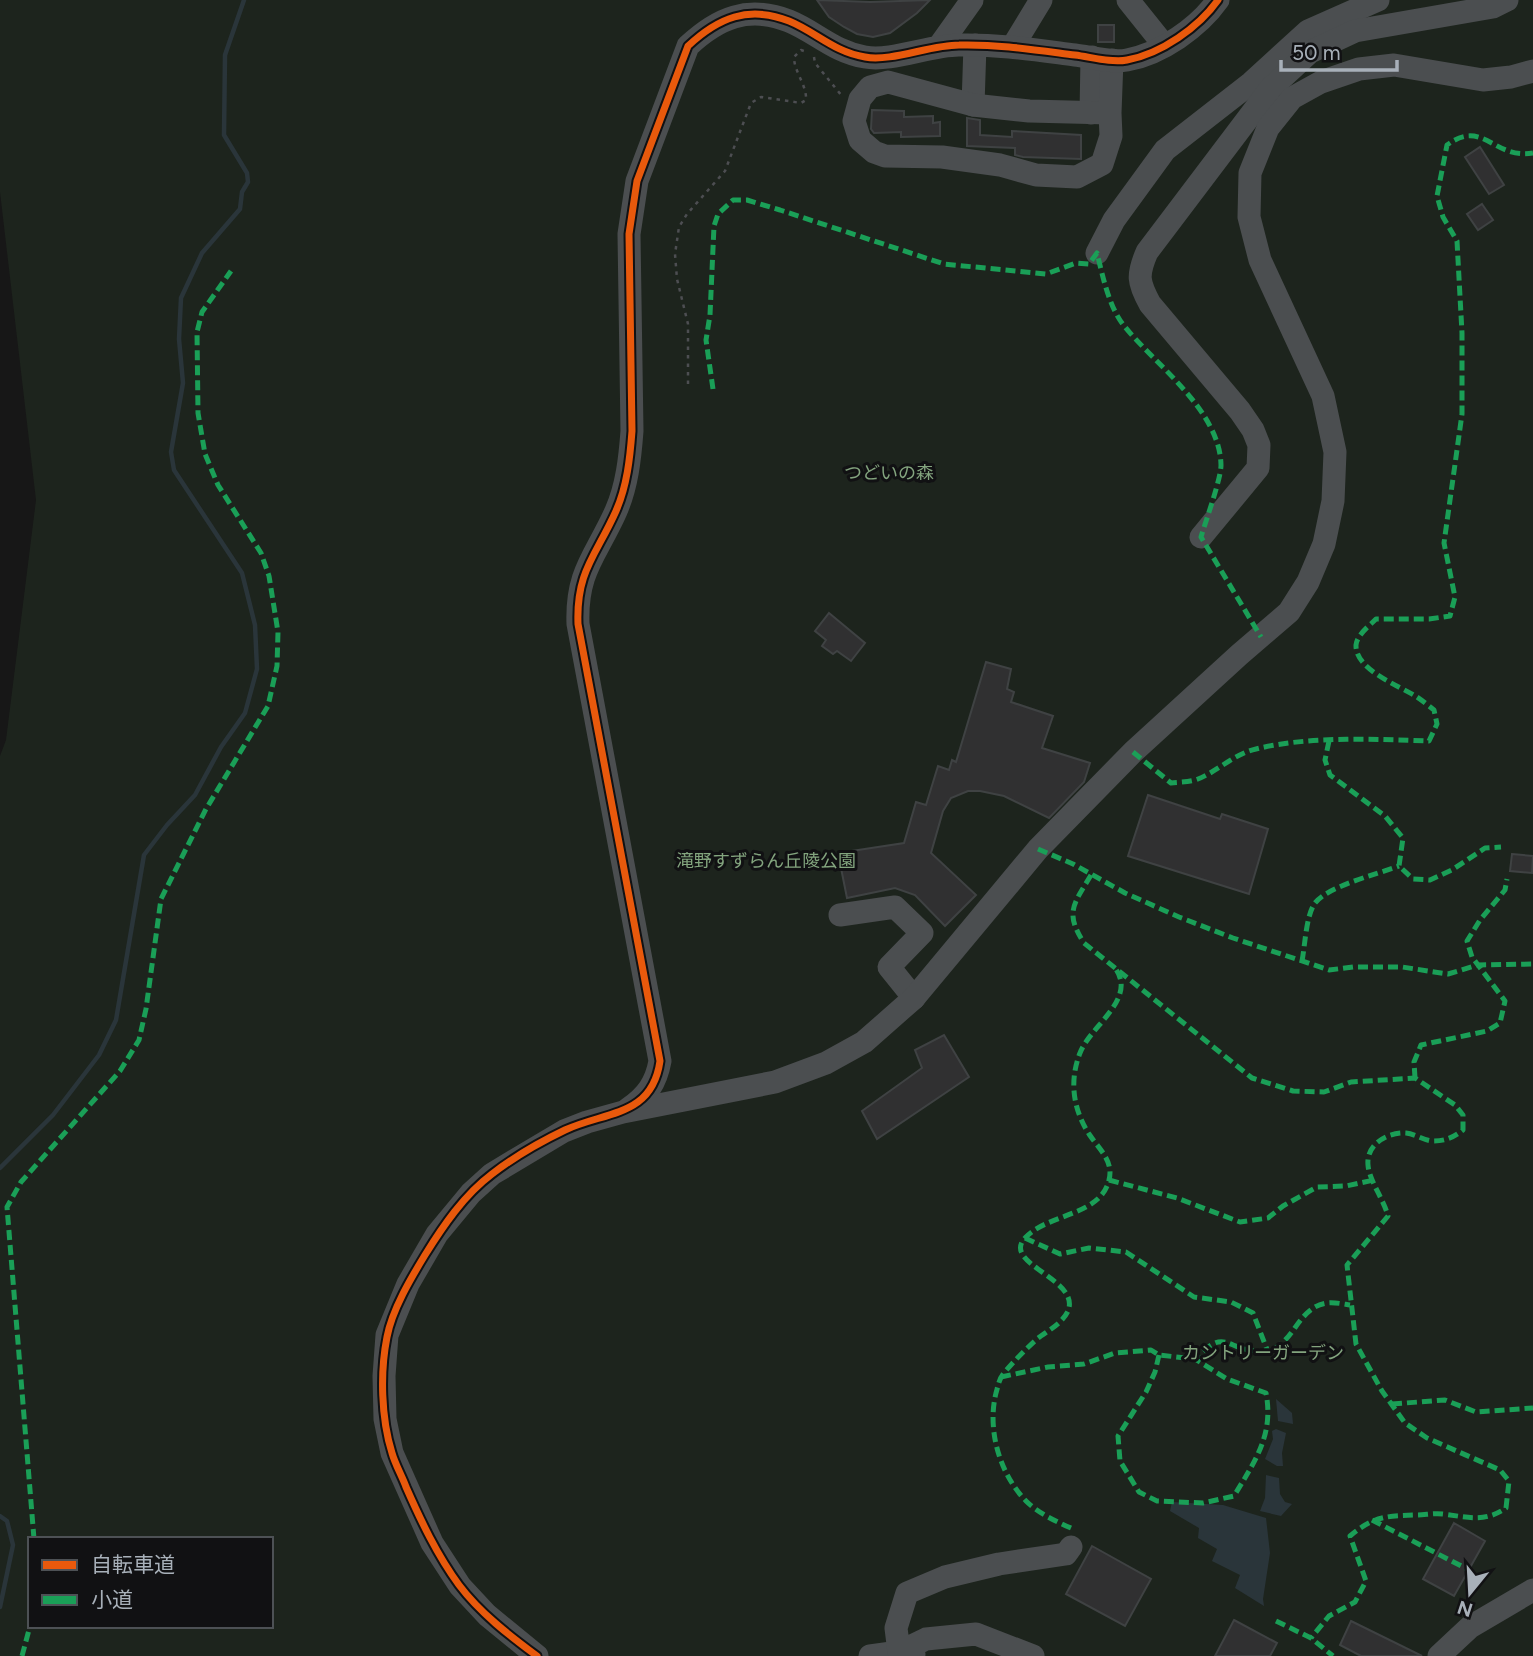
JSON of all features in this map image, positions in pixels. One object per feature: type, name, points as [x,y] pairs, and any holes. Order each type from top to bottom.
[{"type":"street","points":[[940,45],[972,0]]},
{"type":"street","points":[[1013,46],[1041,0]]},
{"type":"street","points":[[1128,0],[1164,45]]},
{"type":"street","points":[[623,1112],[650,1091],[658,1075],[660,1060],[578,612],[578,595],[582,580],[617,510],[624,488],[632,430],[629,234],[637,181],[688,46],[704,31],[734,16],[758,13],[789,21],[839,50],[867,58],[940,45],[975,44],[1013,46],[1126,61],[1177,39],[1198,23],[1218,0]]},
{"type":"street","points":[[1097,253],[1114,219],[1165,150],[1232,99],[1308,31],[1378,0]]},
{"type":"street","points":[[1202,537],[1258,468],[1259,445],[1240,411],[1150,304],[1139,285],[1141,267],[1147,252],[1271,88],[1310,52],[1355,31],[1493,7],[1507,0]]},
{"type":"street","points":[[972,105],[975,44]]},
{"type":"street","points":[[1100,113],[1029,111],[972,105],[888,82],[870,87],[860,99],[854,121],[860,140],[874,152],[885,156],[942,157],[1000,165],[1036,175],[1077,177],[1102,164],[1111,136],[1100,113],[1102,59]]},
{"type":"street","points":[[537,1656],[487,1615],[460,1586],[432,1543],[391,1453],[385,1419],[387,1335],[408,1284],[438,1234],[471,1193],[492,1174],[564,1131],[623,1112],[775,1082],[826,1063],[864,1042],[914,998],[1048,839],[1133,752],[1239,654],[1289,612],[1308,582],[1324,544],[1333,501],[1335,452],[1323,396],[1260,260],[1249,217],[1250,173],[1268,128],[1292,98],[1321,82],[1359,69],[1394,65],[1483,80],[1533,71]]},
{"type":"street","points":[[840,915],[895,906],[922,933],[888,967],[914,998]]},
{"type":"street","points":[[910,1654],[897,1628],[906,1593],[944,1577],[999,1564],[1066,1554],[1070,1547]]},
{"type":"street","points":[[1439,1656],[1470,1627],[1533,1590]]},
{"type":"street","points":[[870,1656],[910,1654],[926,1639],[976,1634],[1033,1656]]},
{"type":"path","points":[[688,384],[688,324],[677,279],[675,254],[680,227],[687,214],[725,171],[751,103],[761,97],[801,103],[806,100],[807,91],[794,67],[794,57],[801,50],[820,55]]},
{"type":"path","points":[[814,54],[815,63],[857,112]]},
{"type":"green space","name":"滝野すずらん丘陵公園","points":[[0,0],[1533,0],[1533,1656],[0,1656],[0,756],[6,740],[36,500],[0,192]]},
{"type":"shaded area","points":[[1276,1399],[1292,1413],[1293,1424],[1278,1421]]},
{"type":"shaded area","points":[[1276,1429],[1286,1433],[1282,1453],[1283,1466],[1277,1466],[1265,1459],[1273,1439],[1272,1431]]},
{"type":"shaded area","points":[[1266,1475],[1279,1478],[1280,1494],[1285,1502],[1292,1504],[1281,1516],[1260,1511],[1265,1498]]},
{"type":"shaded area","points":[[1172,1502],[1223,1505],[1266,1518],[1270,1553],[1264,1606],[1235,1588],[1240,1575],[1212,1561],[1217,1549],[1198,1538],[1199,1528],[1170,1511]]},
{"type":"building","points":[[817,0],[930,0],[890,33],[873,37],[857,34],[844,27],[829,17]]},
{"type":"building","points":[[1098,25],[1114,25],[1114,42],[1098,42]]},
{"type":"building","points":[[872,110],[904,111],[904,117],[933,116],[933,123],[940,122],[940,136],[901,137],[901,132],[874,133],[871,129]]},
{"type":"building","points":[[967,118],[980,120],[980,135],[1012,137],[1012,131],[1081,135],[1081,159],[1023,157],[1015,155],[1015,148],[967,146]]},
{"type":"building","points":[[1480,147],[1504,185],[1489,194],[1465,157]]},
{"type":"building","points":[[1482,204],[1493,220],[1478,230],[1467,214]]},
{"type":"building","points":[[829,613],[865,643],[851,661],[837,651],[833,654],[822,646],[826,640],[815,631]]},
{"type":"building","points":[[986,662],[1011,669],[1007,689],[1014,692],[1011,702],[1053,716],[1042,748],[1090,763],[1084,782],[1049,818],[1004,796],[980,791],[968,791],[951,798],[943,811],[931,853],[976,895],[945,926],[915,895],[895,888],[847,898],[838,853],[904,843],[916,802],[926,805],[938,766],[949,770],[952,760],[956,762]]},
{"type":"building","points":[[1148,795],[1220,819],[1222,814],[1268,829],[1249,894],[1128,856]]},
{"type":"building","points":[[1512,854],[1533,856],[1532,873],[1510,871]]},
{"type":"building","points":[[944,1035],[969,1077],[877,1139],[862,1111],[922,1068],[915,1050]]},
{"type":"building","points":[[1454,1523],[1485,1541],[1454,1596],[1423,1579]]},
{"type":"building","points":[[1092,1546],[1151,1579],[1125,1626],[1066,1594]]},
{"type":"building","points":[[1234,1620],[1277,1643],[1270,1656],[1215,1656]]},
{"type":"building","points":[[1351,1621],[1422,1656],[1361,1656],[1340,1645]]},
{"type":"waterway","points":[[0,1168],[53,1115],[99,1055],[116,1020],[144,855],[195,795],[221,747],[245,713],[257,669],[255,625],[242,573],[174,470],[171,452],[183,383],[179,339],[181,298],[202,253],[240,209],[242,192],[248,182],[247,173],[224,135],[225,55],[244,0]]},
{"type":"waterway","points":[[0,1516],[7,1521],[13,1545],[0,1607]]},
{"type":"marked path","points":[[1133,752],[1171,783],[1198,779],[1240,755],[1276,745],[1342,739],[1429,741],[1437,724],[1434,710],[1370,670],[1358,654],[1356,645],[1361,634],[1376,619],[1429,619],[1450,616],[1455,597],[1444,543],[1462,414],[1462,333],[1457,241],[1443,217],[1437,196],[1447,145],[1459,138],[1470,136],[1508,151],[1533,153]]},
{"type":"marked path","points":[[713,389],[706,340],[710,315],[714,226],[718,214],[733,200],[747,200],[780,210],[944,264],[1046,274],[1076,263],[1089,264],[1097,253],[1107,292],[1119,319],[1185,390],[1210,426],[1218,445],[1221,465],[1201,537],[1261,637]]},
{"type":"marked path","points":[[34,1537],[7,1207],[21,1182],[120,1071],[139,1040],[146,1009],[161,899],[206,809],[268,706],[277,666],[278,632],[269,576],[261,553],[218,485],[205,454],[198,413],[197,332],[202,312],[231,271]]},
{"type":"marked path","points":[[1329,741],[1325,760],[1330,775],[1385,816],[1403,838],[1399,866],[1413,879],[1430,880],[1452,870],[1485,848],[1501,847]]},
{"type":"marked path","points":[[1038,849],[1179,917],[1329,970],[1402,967],[1448,974],[1478,965],[1533,964]]},
{"type":"marked path","points":[[1302,961],[1312,908],[1321,897],[1342,886],[1399,866]]},
{"type":"marked path","points":[[1091,875],[1076,901],[1073,916],[1084,943],[1252,1078],[1293,1091],[1324,1092],[1351,1082],[1415,1078],[1455,1105],[1463,1115],[1463,1130],[1449,1139],[1432,1141],[1399,1133],[1374,1145],[1368,1158],[1369,1171],[1388,1216],[1347,1265],[1356,1344],[1382,1391],[1405,1423],[1427,1438],[1500,1470],[1509,1481],[1506,1508],[1483,1517],[1436,1514],[1388,1517],[1358,1529],[1350,1536],[1366,1581],[1355,1602],[1329,1616],[1311,1638]]},
{"type":"marked path","points":[[1415,1078],[1414,1062],[1421,1045],[1487,1031],[1500,1023],[1505,1001],[1472,957],[1467,941],[1480,920],[1505,890],[1507,879]]},
{"type":"marked path","points":[[1071,1528],[1036,1509],[1017,1490],[1002,1464],[994,1436],[994,1407],[1004,1373],[1068,1311],[1069,1300],[1063,1290],[1031,1264],[1023,1256],[1020,1247],[1034,1230],[1095,1201],[1104,1192],[1109,1180],[1108,1161],[1079,1115],[1074,1084],[1077,1063],[1085,1043],[1110,1012],[1121,991],[1121,979],[1115,968]]},
{"type":"marked path","points":[[1109,1180],[1177,1198],[1240,1222],[1268,1218],[1283,1206],[1317,1187],[1346,1186],[1374,1180]]},
{"type":"marked path","points":[[1025,1238],[1060,1254],[1089,1248],[1126,1252],[1194,1297],[1231,1302],[1253,1313],[1268,1352]]},
{"type":"marked path","points":[[1001,1377],[1048,1367],[1084,1364],[1115,1353],[1151,1350],[1159,1355],[1195,1359],[1205,1349],[1220,1342],[1247,1350],[1268,1351],[1278,1347],[1309,1311],[1317,1306],[1330,1303],[1350,1305]]},
{"type":"marked path","points":[[1159,1355],[1146,1392],[1118,1436],[1120,1461],[1139,1492],[1157,1501],[1203,1503],[1234,1496],[1265,1435],[1268,1408],[1266,1393],[1227,1379],[1195,1359]]},
{"type":"marked path","points":[[1392,1404],[1445,1400],[1476,1412],[1533,1408]]},
{"type":"marked path","points":[[1372,1520],[1469,1570]]},
{"type":"marked path","points":[[1276,1621],[1311,1638],[1333,1656]]},
{"type":"marked path","points":[[22,1656],[29,1628]]},
{"type":"cycle path","points":[[537,1656],[476,1605],[451,1574],[430,1538],[397,1466],[388,1439],[383,1365],[389,1327],[403,1294],[432,1244],[463,1201],[492,1174],[537,1145],[565,1130],[611,1115],[637,1102],[648,1093],[660,1061],[578,624],[578,606],[580,590],[589,564],[620,501],[629,462],[632,431],[629,234],[637,181],[688,46],[722,22],[747,14],[760,14],[789,21],[844,51],[865,57],[887,57],[948,46],[974,45],[1121,61],[1153,52],[1178,38],[1201,20],[1218,0]]},
{"type":"park label","name":"つどいの森","points":[[889,473]]},
{"type":"park label","name":"カントリーガーデン","points":[[1263,1353]]}]
